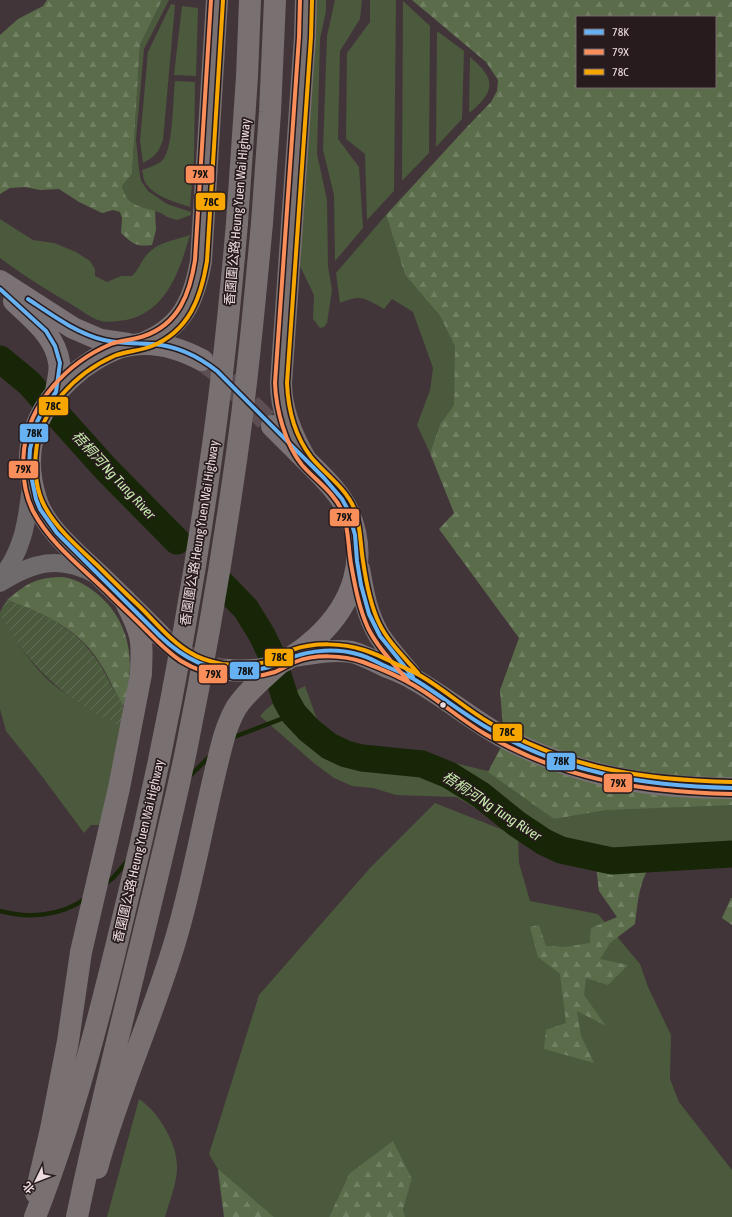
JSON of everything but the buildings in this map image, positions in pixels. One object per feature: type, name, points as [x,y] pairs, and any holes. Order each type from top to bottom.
[{"type":"highway","points":[[136,344],[153,339],[165,332],[181,316],[191,300],[197,280],[201,261],[217,0]]},
{"type":"highway","name":"香園圍公路 Heung Yuen Wai Highway","points":[[36,1217],[54,1168],[90,1050],[140,852],[163,745],[186,624],[210,468],[238,222],[250,0]]},
{"type":"highway","name":"香園圍公路 Heung Yuen Wai Highway","points":[[77,1217],[96,1124],[146,925],[186,751],[206,645],[234,480],[252,332],[262,223],[270,112],[275,0]]},
{"type":"highway","points":[[306,0],[305,45],[281,383],[282,401],[290,430],[306,460]]},
{"type":"highway","points":[[29,1217],[51,1129],[68,1041],[81,952],[119,788],[141,674],[140,636],[125,600]]},
{"type":"highway","points":[[83,1217],[116,1106],[161,987],[176,940],[196,862],[224,737],[237,707],[244,675],[299,654]]},
{"type":"main road","points":[[0,281],[73,328],[85,334],[101,340],[136,344],[154,344],[180,350],[202,360]]},
{"type":"main road","points":[[0,288],[46,331],[67,369]]},
{"type":"main road","points":[[136,344],[117,348],[67,369],[56,392],[43,410],[37,422],[30,449],[30,473],[36,500],[46,519],[61,537],[159,634]]},
{"type":"main road","points":[[272,426],[342,499],[348,510],[355,535],[357,561],[366,603],[374,626],[388,648],[415,680]]},
{"type":"main road","points":[[299,654],[330,624],[345,603],[353,583],[357,561]]},
{"type":"main road","points":[[299,654],[336,651],[361,655],[415,680],[484,726],[522,747],[563,763],[602,775],[645,783],[692,788],[732,788]]},
{"type":"street","points":[[0,579],[14,558],[22,541],[28,510],[30,473]]},
{"type":"street","points":[[0,583],[29,566],[48,563],[74,565],[84,568],[101,577]]},
{"type":"green space","points":[[47,0],[162,0],[140,45],[132,174],[122,186],[130,201],[139,206],[155,211],[156,230],[152,245],[142,246],[135,244],[121,233],[122,218],[120,212],[113,210],[102,213],[79,202],[59,189],[40,190],[25,187],[10,188],[0,194],[0,35],[18,19],[43,6]]},
{"type":"green space","points":[[162,0],[169,0],[144,49],[136,139],[141,181],[148,191],[167,204],[191,212],[191,215],[177,220],[167,217],[161,213],[134,205],[124,195],[122,186],[132,174],[140,45]]},
{"type":"green space","points":[[314,0],[326,0],[326,11],[320,39],[317,154],[327,200],[328,266],[332,290],[327,323],[324,327],[320,328],[313,319],[314,295],[300,266],[306,110]]},
{"type":"green space","points":[[335,0],[362,0],[360,19],[340,51],[338,139],[359,167],[363,228],[335,261],[334,195],[323,150],[327,36]]},
{"type":"green space","points":[[370,0],[396,0],[394,191],[367,220],[365,154],[346,139],[347,53],[370,22]]},
{"type":"green space","points":[[412,0],[732,0],[732,805],[607,810],[554,819],[488,772],[504,741],[500,690],[519,638],[439,529],[454,513],[430,453],[440,424],[454,405],[455,346],[440,316],[405,275],[386,215],[491,102],[497,91],[498,80],[486,62]]},
{"type":"green space","points":[[403,1],[430,26],[429,153],[402,181]]},
{"type":"green space","points":[[171,4],[175,5],[163,140],[156,154],[143,163],[140,141],[148,52]]},
{"type":"green space","points":[[182,6],[198,8],[196,76],[174,75]]},
{"type":"green space","points":[[437,31],[464,51],[462,119],[436,147]]},
{"type":"green space","points":[[470,57],[485,72],[489,85],[488,92],[484,98],[469,113]]},
{"type":"green space","points":[[175,81],[195,82],[194,158],[190,207],[164,198],[152,190],[147,186],[144,180],[142,170],[154,166],[160,162],[167,152],[171,133]]},
{"type":"green space","points":[[386,215],[405,275],[440,316],[457,347],[454,405],[440,424],[430,453],[417,425],[430,390],[433,368],[413,312],[392,299],[384,309],[363,298],[347,300],[340,303],[336,273]]},
{"type":"green space","points":[[0,219],[33,240],[54,243],[76,252],[90,261],[95,269],[95,276],[107,282],[121,276],[132,276],[145,257],[155,248],[165,243],[190,235],[182,262],[170,287],[162,299],[152,308],[140,315],[126,320],[104,322],[91,317],[0,258]]},
{"type":"green space","points":[[59,577],[69,578],[87,586],[107,603],[117,616],[128,644],[130,660],[130,675],[123,707],[103,668],[84,643],[73,633],[49,618],[7,600],[30,583],[43,579]]},
{"type":"green space","points":[[7,600],[55,621],[80,640],[91,652],[101,666],[121,702],[123,708],[121,726],[102,717],[67,694],[51,681],[23,651],[0,615],[0,612]]},
{"type":"green space","points":[[0,615],[26,655],[45,677],[61,691],[120,725],[102,824],[91,825],[84,833],[6,731],[0,709]]},
{"type":"green space","points":[[305,686],[318,722],[331,734],[363,754],[392,748],[496,773],[554,819],[611,809],[732,804],[732,849],[678,851],[582,863],[527,843],[518,837],[519,863],[530,901],[598,914],[640,964],[648,987],[671,1035],[670,1079],[679,1102],[732,1170],[732,1217],[401,1217],[412,1179],[349,1174],[329,1217],[262,1217],[233,1195],[209,1154],[259,995],[370,868],[435,803],[516,835],[492,817],[456,797],[396,795],[373,788],[352,786],[334,778],[315,764],[260,716],[275,702]]},
{"type":"green space","points":[[594,851],[653,862],[642,883],[638,899],[635,924],[610,943],[600,959],[628,965],[608,985],[586,978],[584,995],[606,1026],[577,1011],[581,1036],[594,1063],[544,1049],[546,1030],[566,1023],[560,974],[538,957],[530,927],[539,925],[546,946],[564,947],[590,943],[591,928],[617,917],[599,891]]},
{"type":"green space","points":[[732,898],[732,925],[722,918]]},
{"type":"green space","points":[[139,1099],[153,1111],[159,1119],[174,1148],[177,1172],[173,1192],[165,1217],[107,1217]]},
{"type":"green space","points":[[393,1141],[412,1179],[403,1210],[405,1217],[329,1217],[349,1174]]},
{"type":"green space","points":[[219,1170],[274,1217],[224,1217]]},
{"type":"waterway","name":"梧桐河 Ng Tung River","points":[[0,359],[29,383],[105,468],[177,541]]},
{"type":"waterway","name":"梧桐河 Ng Tung River","points":[[223,585],[246,609],[262,635],[271,654],[286,700],[294,714],[309,730],[329,746],[346,754],[362,758],[422,764],[449,775],[481,795],[517,824],[544,842],[561,850],[612,861],[732,854]]},
{"type":"waterway","points":[[231,740],[234,737],[294,714]]},
{"type":"waterway","points":[[189,777],[211,755]]},
{"type":"waterway","points":[[105,884],[113,878],[129,859]]},
{"type":"waterway","points":[[0,911],[22,915],[44,914],[66,909],[86,898]]},
{"type":"tunnel","points":[[202,360],[217,371],[272,426]]},
{"type":"tunnel","points":[[159,634],[175,648],[190,658],[207,666],[228,670]]},
{"type":"transit line","name":"79X","points":[[211,0],[195,260],[190,284],[181,306],[166,324],[156,331],[144,336],[111,344],[95,352],[66,373],[53,386],[42,401],[27,433],[23,465],[24,481],[30,504],[40,523],[58,546],[161,645],[181,661],[196,669],[224,676],[250,677],[275,672],[303,659],[329,656],[347,658],[363,662],[383,670],[409,683],[433,697],[467,723],[515,750],[574,773],[635,786],[699,793],[732,794]]},
{"type":"transit line","name":"78C","points":[[223,0],[207,261],[197,300],[184,322],[165,340],[143,349],[119,354],[100,363],[86,372],[62,394],[52,407],[39,436],[35,459],[38,487],[42,501],[50,515],[68,538],[176,643],[202,659],[222,664],[236,665],[265,662],[301,647],[328,644],[356,648],[377,655],[417,674],[439,687],[472,712],[490,723],[519,739],[548,751],[577,761],[637,775],[700,781],[732,782]]},
{"type":"transit line","name":"79X","points":[[300,0],[299,37],[275,383],[277,404],[282,426],[296,457],[330,493],[343,513],[356,589],[362,613],[368,628],[381,649],[408,681]]},
{"type":"transit line","name":"78C","points":[[312,0],[311,37],[287,383],[289,402],[293,422],[305,449],[350,500],[354,508],[359,527],[367,585],[373,608],[379,623],[392,643],[418,673]]},
{"type":"transit line","name":"78K","points":[[0,289],[46,331],[55,346],[60,363],[56,392],[43,410],[37,422],[30,449],[29,466],[36,499],[40,509],[57,533],[171,646],[195,661],[221,670],[235,671],[250,671],[265,668],[306,653],[341,651],[357,654],[404,674],[486,727],[515,743],[544,756],[604,774],[635,780],[699,787],[732,788]]},
{"type":"transit line","name":"78K","points":[[28,299],[64,323],[94,337],[116,342],[153,344],[179,349],[195,356],[217,371],[324,478],[342,499],[348,510],[355,535],[361,585],[369,614],[380,636],[413,677]]}]
